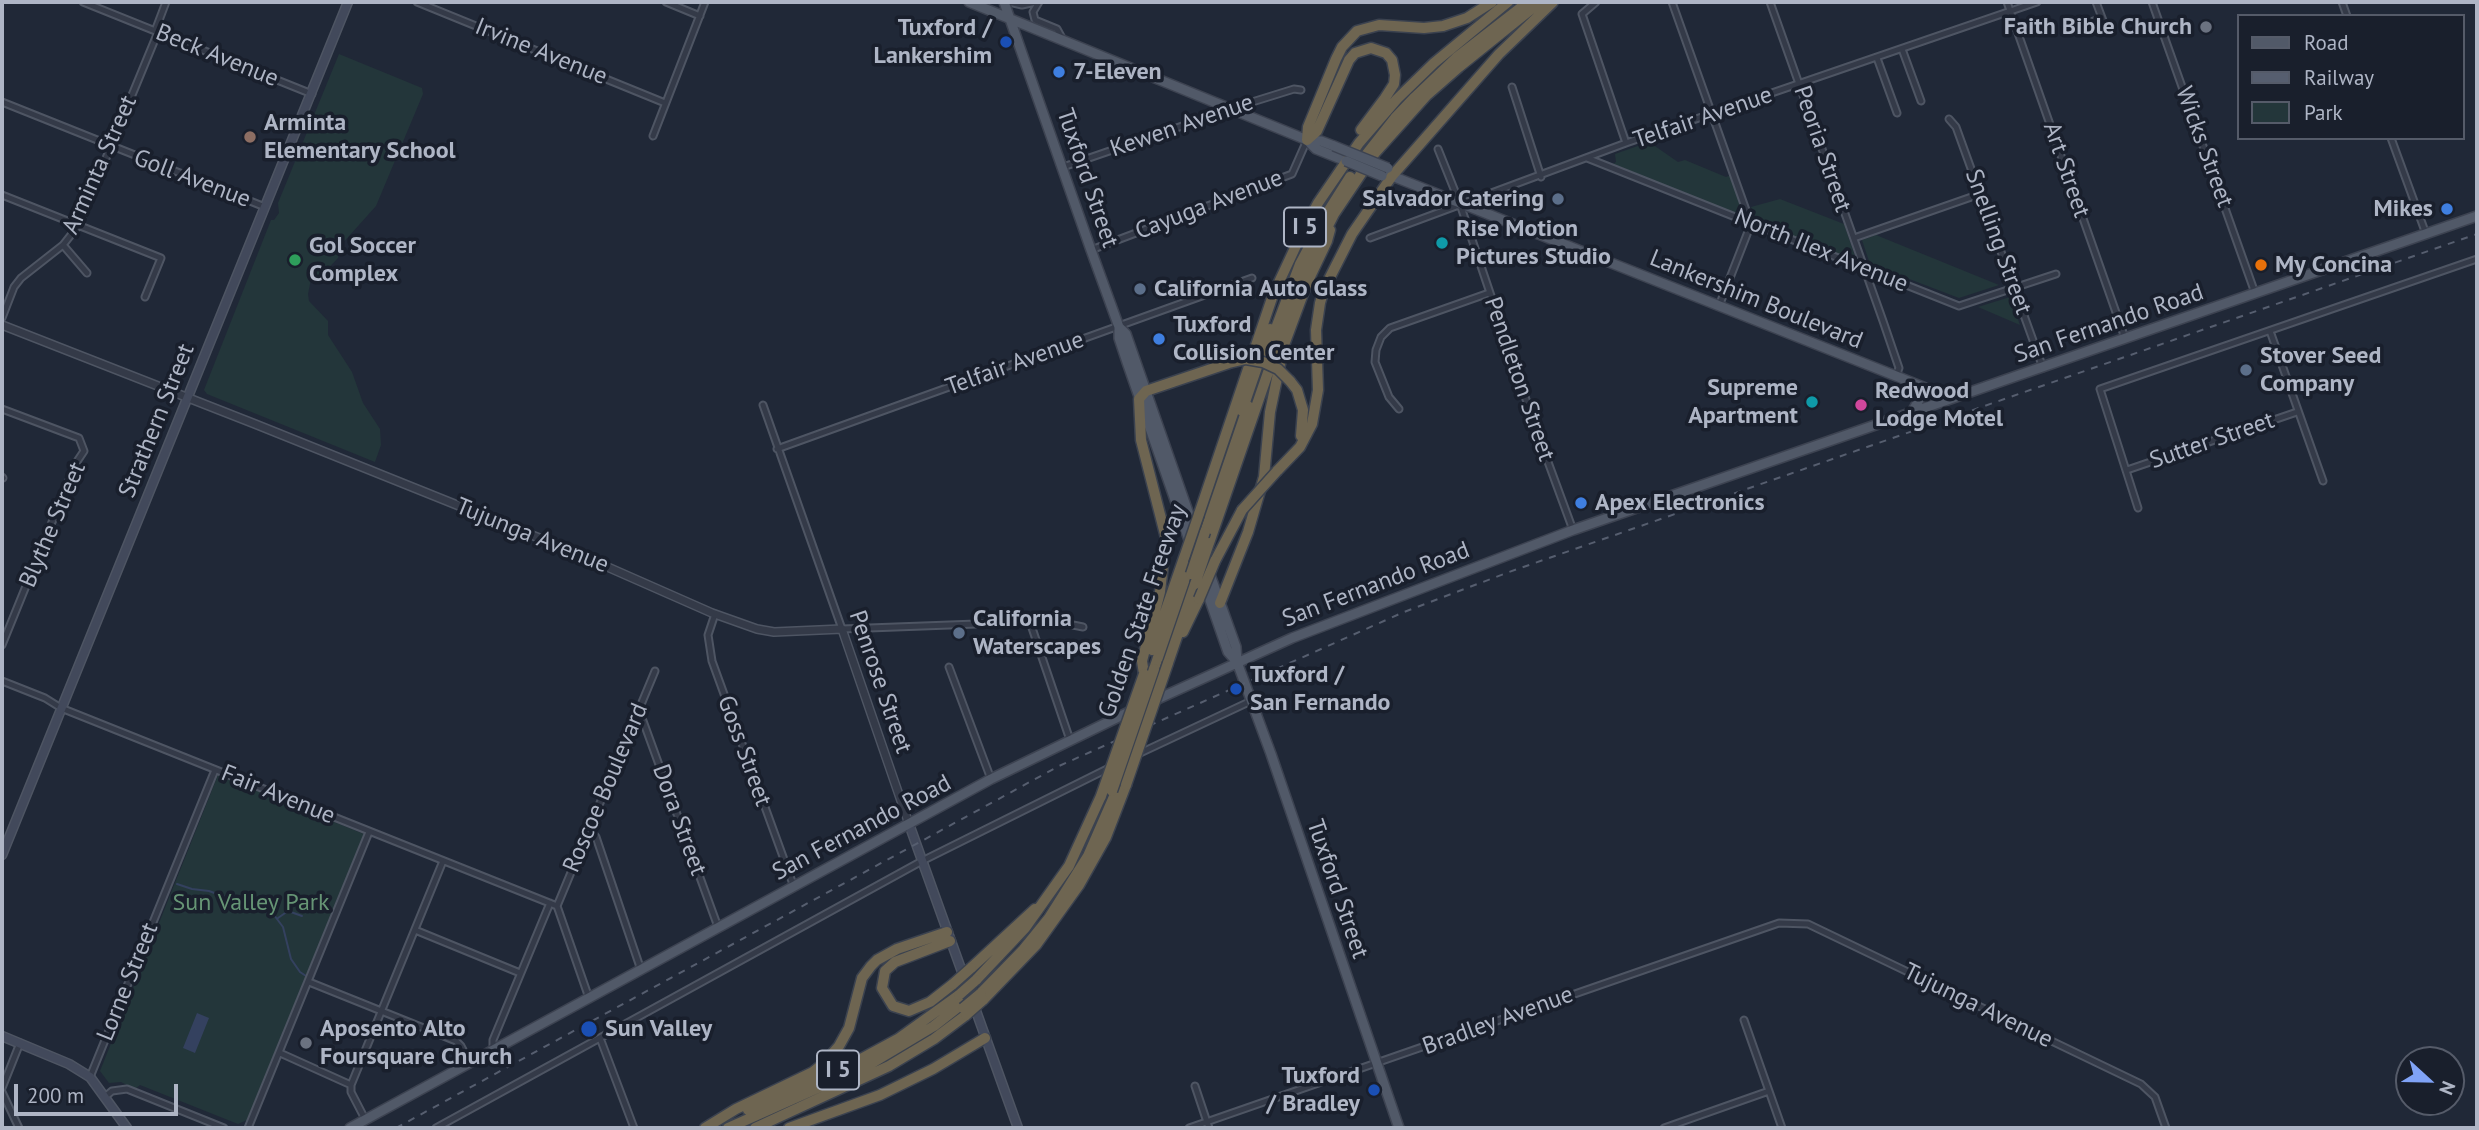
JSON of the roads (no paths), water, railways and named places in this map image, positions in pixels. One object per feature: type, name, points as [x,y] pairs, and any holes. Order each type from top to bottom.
[{"type":"highway","points":[[1307,140],[1308,127],[1336,59],[1342,47],[1357,31],[1379,25],[1424,28],[1443,26],[1466,18],[1492,2]]},
{"type":"highway","name":"Golden State Freeway","points":[[755,1128],[890,1066],[934,1039],[962,1006],[1036,945],[1079,886],[1106,837],[1156,668],[1185,555],[1273,295],[1301,235],[1318,203],[1370,129],[1416,79],[1508,2]]},
{"type":"highway","points":[[980,991],[1013,956],[1063,889],[1119,788],[1156,668],[1192,575],[1204,528],[1285,287],[1320,217],[1385,123],[1453,57],[1522,2]]},
{"type":"highway","points":[[1204,528],[1284,304],[1300,264],[1326,215],[1371,148],[1402,111],[1456,58],[1528,2]]},
{"type":"highway","name":"Golden State Freeway","points":[[706,1128],[850,1065],[962,1006],[980,991],[1047,898],[1080,846],[1156,668],[1172,651],[1192,575],[1209,543],[1295,294],[1334,214],[1376,153],[1427,95],[1458,66],[1541,2]]},
{"type":"highway","points":[[1172,651],[1242,510],[1300,447],[1312,424],[1318,390],[1316,330],[1324,289],[1387,173],[1499,54],[1553,2]]},
{"type":"highway","points":[[1307,140],[1317,131],[1349,60],[1363,49],[1379,49],[1392,60],[1394,84],[1353,142],[1349,157]]},
{"type":"highway","points":[[1220,603],[1248,532],[1264,477],[1270,412],[1284,345],[1327,241],[1334,214]]},
{"type":"highway","points":[[1156,668],[1142,662],[1160,592],[1166,538],[1141,440],[1143,395],[1246,359],[1263,362],[1278,369],[1290,381],[1301,400],[1304,419],[1297,447],[1277,471]]},
{"type":"highway","points":[[949,937],[895,962],[885,971],[882,988],[892,1006],[909,1010],[930,1002],[1047,898]]},
{"type":"highway","points":[[706,1128],[736,1109],[813,1072],[823,1064],[839,1046],[849,1028],[862,978],[877,960],[897,949],[949,937]]},
{"type":"highway","points":[[728,1128],[867,1066],[962,1006]]},
{"type":"highway","points":[[738,1128],[876,1066],[928,1035],[962,1006]]},
{"type":"highway","points":[[789,1128],[880,1095],[933,1069],[985,1038]]},
{"type":"main road","name":"Strathern Street","points":[[2,855],[348,2]]},
{"type":"main road","name":"Lankershim Boulevard","points":[[969,2],[1307,140],[1321,141],[1331,150],[1460,204],[1896,376],[1938,393],[1947,400]]},
{"type":"main road","name":"Tuxford Street","points":[[1004,2],[1119,327],[1126,334],[1153,438],[1228,652],[1237,662]]},
{"type":"main road","name":"San Fernando Road","points":[[349,1128],[991,779],[1237,662],[1343,618],[1573,530],[2477,216]]},
{"type":"main road","points":[[1896,376],[1920,395],[1919,403],[1911,413]]},
{"type":"main road","name":"Tuxford Street","points":[[1143,395],[1168,454],[1236,647],[1237,662],[1399,1128]]},
{"type":"main road","points":[[1153,438],[1158,442],[1162,453],[1168,454]]},
{"type":"main road","name":"Penrose Street","points":[[909,824],[1018,1128]]},
{"type":"main road","points":[[2,1036],[69,1064],[90,1077],[127,1128]]},
{"type":"street","name":"Beck Avenue","points":[[82,2],[312,94]]},
{"type":"street","name":"Arminta Street","points":[[2,318],[21,278],[63,245],[78,226],[166,2]]},
{"type":"street","name":"Irvine Avenue","points":[[417,2],[665,103]]},
{"type":"street","points":[[666,2],[699,16]]},
{"type":"street","points":[[653,136],[705,2]]},
{"type":"street","points":[[1009,2],[1022,5],[1037,2]]},
{"type":"street","points":[[1037,2],[1033,12],[1035,20],[1057,29],[1063,40]]},
{"type":"street","points":[[1596,2],[1582,15],[1626,144]]},
{"type":"street","points":[[1672,2],[1751,224],[1719,306]]},
{"type":"street","name":"Peoria Street","points":[[1770,2],[1899,368],[1896,376]]},
{"type":"street","name":"Art Street","points":[[2007,2],[2125,338]]},
{"type":"street","name":"Telfair Avenue","points":[[1370,238],[1626,144],[2037,2]]},
{"type":"street","points":[[2088,23],[2103,21],[2096,2]]},
{"type":"street","name":"Wicks Street","points":[[2152,2],[2255,293]]},
{"type":"street","points":[[1902,49],[1922,98]]},
{"type":"street","points":[[1877,58],[1897,113]]},
{"type":"street","points":[[1512,87],[1541,177]]},
{"type":"street","name":"Kewen Avenue","points":[[1063,167],[1231,109],[1294,89],[1301,90]]},
{"type":"street","name":"Goll Avenue","points":[[2,102],[266,208]]},
{"type":"street","name":"Snelling Street","points":[[1949,119],[1956,127],[2043,368]]},
{"type":"street","name":"Cayuga Avenue","points":[[1091,250],[1292,174],[1307,140]]},
{"type":"street","points":[[2392,140],[2426,234]]},
{"type":"street","name":"Pendleton Street","points":[[1438,149],[1460,204],[1573,530]]},
{"type":"street","name":"North Ilex Avenue","points":[[1587,158],[1959,306],[2056,274]]},
{"type":"street","points":[[1854,239],[1980,194]]},
{"type":"street","points":[[2,195],[161,258],[145,297]]},
{"type":"street","points":[[63,245],[87,273]]},
{"type":"street","points":[[2138,508],[2101,389],[2477,259]]},
{"type":"street","name":"Telfair Avenue","points":[[777,449],[1252,278]]},
{"type":"street","points":[[1399,409],[1389,397],[1375,362],[1381,337],[1390,328],[1489,293]]},
{"type":"street","name":"Tujunga Avenue","points":[[2,326],[557,545],[715,614],[757,629],[774,632],[1053,621],[1083,627]]},
{"type":"street","points":[[2270,331],[2323,481]]},
{"type":"street","name":"Penrose Street","points":[[763,405],[909,824]]},
{"type":"street","name":"Blythe Street","points":[[2,409],[79,438],[84,451],[76,463],[2,645]]},
{"type":"street","name":"Sutter Street","points":[[2127,470],[2297,412]]},
{"type":"street","name":"Goss Street","points":[[715,614],[708,635],[712,662],[793,887]]},
{"type":"street","points":[[1030,622],[1070,740]]},
{"type":"street","points":[[950,667],[991,779]]},
{"type":"street","name":"Roscoe Boulevard","points":[[557,906],[655,671]]},
{"type":"street","name":"Fair Avenue","points":[[2,681],[45,698],[61,708],[557,906]]},
{"type":"street","points":[[436,1128],[922,861],[1152,747],[1252,701]]},
{"type":"street","name":"Dora Street","points":[[637,715],[642,718],[718,927]]},
{"type":"street","name":"Lorne Street","points":[[90,1077],[215,770]]},
{"type":"street","points":[[589,829],[596,837],[641,970]]},
{"type":"street","points":[[248,1128],[369,832]]},
{"type":"street","points":[[365,1120],[351,1092],[351,1085],[443,861]]},
{"type":"street","points":[[493,1050],[493,1040],[550,903]]},
{"type":"street","points":[[557,906],[589,998]]},
{"type":"street","name":"Bradley Avenue","points":[[1189,1128],[1208,1125],[1571,994],[1779,923],[1808,924]]},
{"type":"street","name":"Tujunga Avenue","points":[[1808,924],[2147,1088],[2155,1097],[2166,1128]]},
{"type":"street","points":[[415,930],[520,973]]},
{"type":"street","points":[[309,982],[456,1041],[470,1063]]},
{"type":"street","points":[[1744,1020],[1782,1128]]},
{"type":"street","points":[[600,1038],[634,1128]]},
{"type":"street","points":[[19,1128],[2,1091],[20,1043]]},
{"type":"street","points":[[280,1053],[351,1085]]},
{"type":"street","points":[[1195,1086],[1208,1125]]},
{"type":"street","points":[[106,1096],[112,1091],[127,1089],[224,1128]]},
{"type":"street","points":[[1664,1128],[1769,1091]]},
{"type":"water","points":[[197,1013],[209,1018],[195,1053],[183,1048]]},
{"type":"waterway","points":[[177,884],[209,891],[274,915],[283,927],[291,959],[306,976]]},
{"type":"waterway","points":[[278,918],[288,911],[302,916]]},
{"type":"railway","points":[[396,1128],[1059,766],[1404,612],[1509,572],[2477,234]]},
{"type":"place","name":"Faith Bible Church","points":[[2206,27]]},
{"type":"place","name":"Tuxford / Lankershim","points":[[1006,42]]},
{"type":"place","name":"7-Eleven","points":[[1059,72]]},
{"type":"place","name":"Arminta Elementary School","points":[[250,137]]},
{"type":"place","name":"Salvador Catering","points":[[1558,199]]},
{"type":"place","name":"Mikes","points":[[2447,209]]},
{"type":"place","name":"Rise Motion Pictures Studio","points":[[1442,243]]},
{"type":"place","name":"Gol Soccer Complex","points":[[295,260]]},
{"type":"place","name":"My Concina","points":[[2261,265]]},
{"type":"place","name":"California Auto Glass","points":[[1140,289]]},
{"type":"place","name":"Tuxford Collision Center","points":[[1159,339]]},
{"type":"place","name":"Stover Seed Company","points":[[2246,370]]},
{"type":"place","name":"Supreme Apartment","points":[[1812,402]]},
{"type":"place","name":"Redwood Lodge Motel","points":[[1861,405]]},
{"type":"place","name":"Apex Electronics","points":[[1581,503]]},
{"type":"place","name":"California Waterscapes","points":[[959,633]]},
{"type":"place","name":"Tuxford / San Fernando","points":[[1236,689]]},
{"type":"place","name":"Sun Valley","points":[[589,1029]]},
{"type":"place","name":"Aposento Alto Foursquare Church","points":[[306,1043]]},
{"type":"place","name":"Tuxford / Bradley","points":[[1374,1090]]},
{"type":"park label","name":"Sun Valley Park","points":[[251,903]]}]
